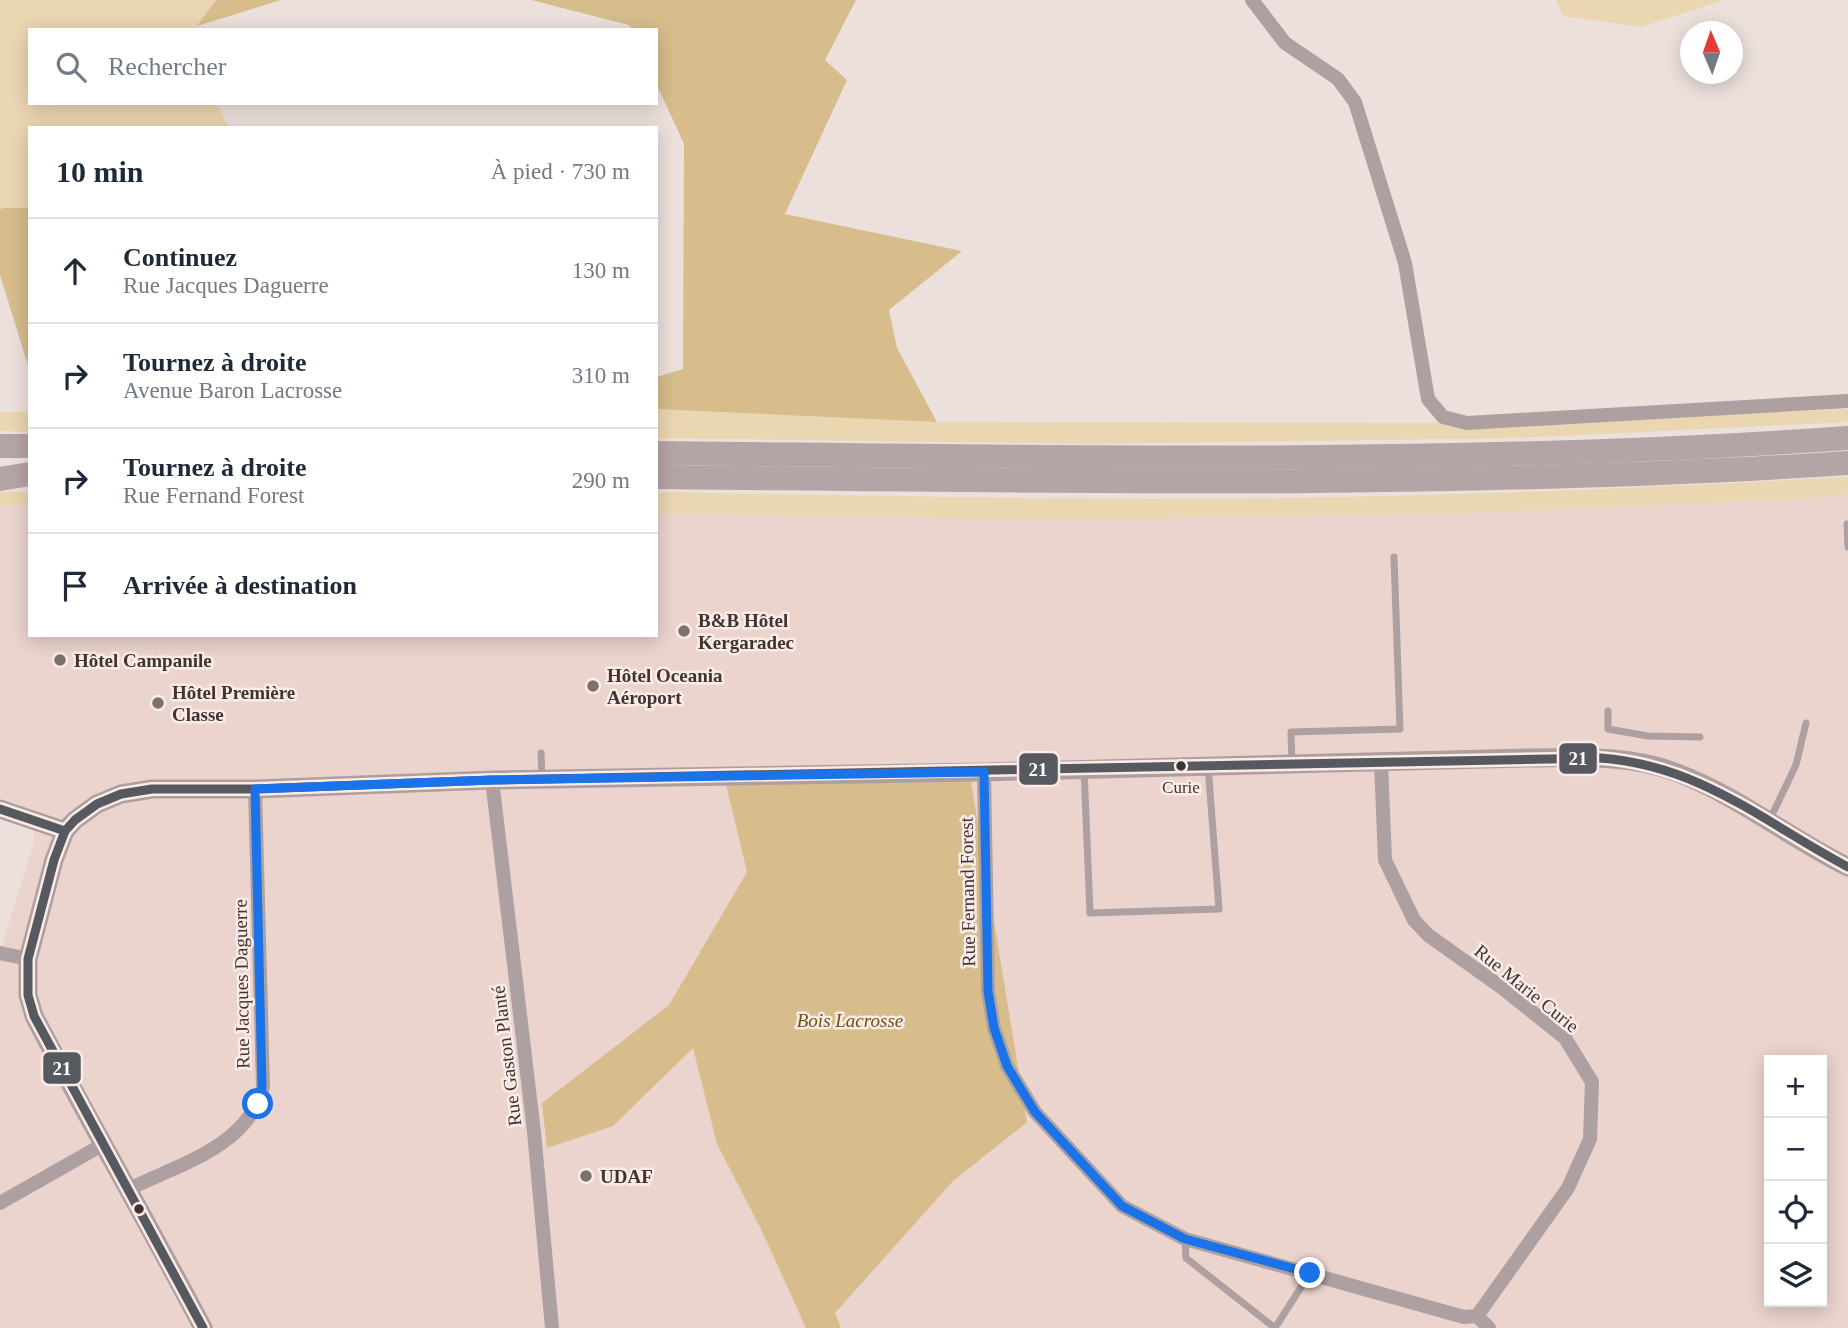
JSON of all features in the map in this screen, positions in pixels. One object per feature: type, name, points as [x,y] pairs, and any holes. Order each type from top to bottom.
[{"type":"highway","points":[[658,453],[1151,458],[1415,457],[1848,438]]},
{"type":"highway","points":[[0,446],[28,446]]},
{"type":"highway","points":[[658,477],[1282,481],[1724,471],[1848,463]]},
{"type":"highway","points":[[0,470],[28,472]]},
{"type":"highway","points":[[0,479],[28,472]]},
{"type":"street","points":[[1252,0],[1285,43],[1338,79],[1355,102],[1405,263],[1428,399],[1443,417],[1467,423],[1848,401]]},
{"type":"street","points":[[203,1328],[34,1016],[28,995],[28,959],[54,860],[65,831],[97,804],[121,794],[152,789],[255,789],[492,780],[984,772],[1526,758],[1630,761],[1673,771],[1714,789],[1848,867]]},
{"type":"street","name":"Rue Marie Curie","points":[[1381,762],[1385,860],[1414,920],[1428,935],[1565,1038],[1592,1083],[1590,1139],[1568,1188],[1478,1316]]},
{"type":"street","name":"Rue Fernand Forest","points":[[984,772],[988,991],[994,1028],[1007,1066],[1035,1112],[1122,1206],[1185,1239],[1464,1317],[1478,1316]]},
{"type":"street","name":"Rue Gaston Planté","points":[[492,780],[534,1132],[552,1328]]},
{"type":"street","name":"Rue Jacques Daguerre","points":[[129,1189],[214,1149],[235,1134],[258,1104],[262,1087],[255,789]]},
{"type":"street","points":[[0,809],[65,831]]},
{"type":"street","points":[[0,953],[28,959]]},
{"type":"street","points":[[0,1203],[102,1145]]},
{"type":"street","points":[[1478,1316],[1489,1328]]},
{"type":"lane","points":[[1847,524],[1848,547]]},
{"type":"lane","points":[[1292,764],[1291,732],[1400,729],[1394,557]]},
{"type":"lane","points":[[1608,712],[1608,729],[1648,736],[1700,737]]},
{"type":"lane","points":[[1768,821],[1796,765],[1806,723]]},
{"type":"lane","points":[[541,754],[542,779]]},
{"type":"lane","points":[[1084,769],[1090,913],[1219,909],[1208,766]]},
{"type":"lane","points":[[1185,1239],[1186,1258],[1275,1328],[1310,1273]]},
{"type":"shaded area","points":[[0,0],[216,0],[198,28],[28,28],[28,105],[218,105],[228,126],[28,126],[28,208],[0,209]]},
{"type":"shaded area","points":[[1556,0],[1724,0],[1641,27],[1563,16]]},
{"type":"shaded area","points":[[658,409],[937,422],[1436,423],[1488,429],[1656,417],[1848,409],[1848,422],[1520,438],[1096,444],[658,438]]},
{"type":"shaded area","points":[[0,412],[28,412],[28,432],[0,431]]},
{"type":"shaded area","points":[[1848,477],[1848,494],[1795,499],[1471,513],[1051,520],[658,513],[658,493],[666,492],[1002,498],[1254,498],[1402,496]]},
{"type":"shaded area","points":[[0,492],[28,492],[28,506],[0,505]]},
{"type":"shaded area","points":[[1848,494],[1848,1328],[0,1328],[0,952],[33,845],[35,814],[0,801],[0,505],[28,506],[28,637],[658,637],[658,513],[1471,513],[1795,499]]},
{"type":"green space","points":[[216,0],[281,0],[197,26]]},
{"type":"green space","points":[[531,0],[856,0],[825,60],[847,80],[785,214],[962,251],[889,310],[897,348],[937,422],[658,409],[658,376],[683,369],[684,144],[658,87],[658,28],[631,28],[629,25]]},
{"type":"green space","points":[[28,208],[28,366],[0,275],[0,209]]},
{"type":"green space","name":"Bois Lacrosse","points":[[971,782],[1027,1122],[953,1181],[835,1313],[841,1328],[806,1328],[762,1231],[717,1144],[693,1048],[613,1126],[547,1148],[542,1103],[669,1005],[747,872],[726,784]]},
{"type":"transit line","name":"21","points":[[203,1328],[34,1016],[28,995],[28,959],[54,860],[65,831],[97,804],[121,794],[152,789],[255,789],[492,780],[1601,758],[1637,763],[1701,784],[1848,867]]},
{"type":"transit line","name":"21","points":[[0,809],[65,831]]},
{"type":"place","name":"B&B Hôtel Kergaradec","points":[[684,631]]},
{"type":"place","name":"Hôtel Campanile","points":[[60,660]]},
{"type":"place","name":"Hôtel Oceania Aéroport","points":[[593,686]]},
{"type":"place","name":"Hôtel Première Classe","points":[[158,703]]},
{"type":"place","name":"Curie","points":[[1181,766]]},
{"type":"place","name":"UDAF","points":[[586,1176]]},
{"type":"route","points":[[258,1104],[262,1087],[255,789],[492,780],[984,772],[988,991],[994,1028],[1007,1066],[1035,1112],[1122,1206],[1185,1239],[1310,1273]]}]
